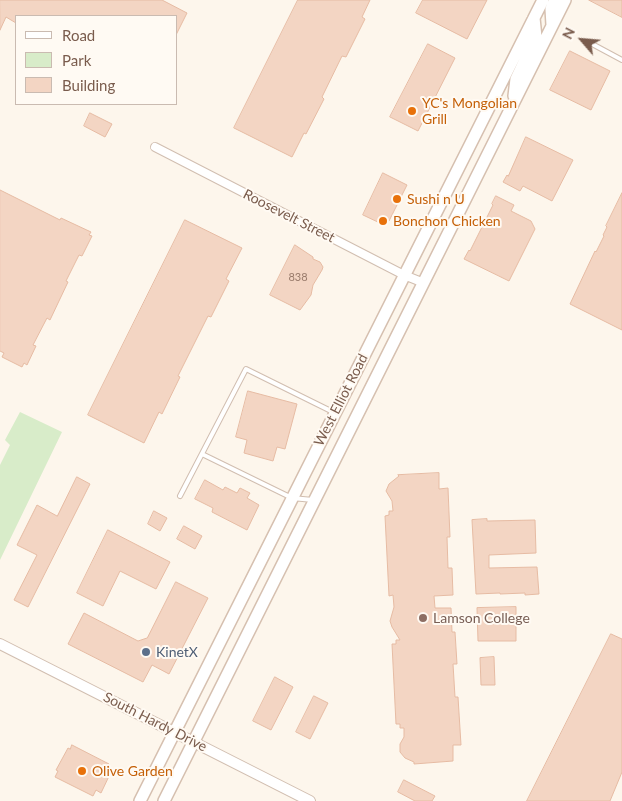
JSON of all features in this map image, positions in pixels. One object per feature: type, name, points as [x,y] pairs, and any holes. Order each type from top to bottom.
[{"type":"main road","name":"West Elliot Road","points":[[140,801],[543,0]]},
{"type":"main road","points":[[552,26],[551,9],[555,0]]},
{"type":"main road","name":"West Elliot Road","points":[[164,801],[565,0]]},
{"type":"main road","points":[[514,103],[516,79],[536,37],[534,18]]},
{"type":"street","name":"Roosevelt Street","points":[[155,147],[404,275],[424,283]]},
{"type":"street","name":"South Hardy Drive","points":[[0,644],[193,742],[294,797],[310,801]]},
{"type":"lane","points":[[594,45],[622,60]]},
{"type":"lane","points":[[180,496],[246,369],[335,413]]},
{"type":"lane","points":[[202,454],[292,498],[315,500]]},
{"type":"green space","points":[[20,412],[62,432],[0,560],[0,465],[10,445],[5,440]]},
{"type":"building","points":[[0,0],[162,0],[187,13],[178,31],[178,15],[15,15],[15,22],[6,17],[0,30]]},
{"type":"building","points":[[298,0],[370,0],[362,17],[365,19],[346,57],[342,56],[322,97],[324,99],[292,157],[234,128]]},
{"type":"building","points":[[423,0],[487,0],[467,39],[416,13]]},
{"type":"building","points":[[589,0],[622,0],[622,17]]},
{"type":"building","points":[[428,44],[455,58],[418,131],[390,117]]},
{"type":"building","points":[[570,51],[610,71],[591,110],[550,90]]},
{"type":"building","points":[[90,113],[112,124],[105,137],[84,126]]},
{"type":"building","points":[[526,137],[573,160],[552,201],[523,186],[520,191],[503,182],[508,176]]},
{"type":"building","points":[[383,173],[407,185],[389,221],[382,224],[363,215]]},
{"type":"building","points":[[0,190],[60,220],[61,218],[91,232],[89,235],[92,236],[82,256],[79,255],[66,281],[68,282],[50,320],[47,318],[33,345],[36,346],[27,365],[24,363],[22,367],[2,357],[4,353],[0,351]]},
{"type":"building","points":[[622,193],[622,330],[570,304],[604,236],[606,226]]},
{"type":"building","points":[[496,196],[514,205],[511,211],[531,221],[535,229],[509,281],[464,259],[470,251]]},
{"type":"building","points":[[185,220],[242,248],[226,279],[229,281],[211,317],[208,316],[178,376],[180,377],[162,414],[159,412],[144,443],[88,415]]},
{"type":"building","points":[[295,245],[320,262],[323,267],[313,285],[311,295],[300,310],[270,295]]},
{"type":"building","points":[[248,391],[297,404],[285,449],[277,447],[273,461],[244,453],[247,440],[236,437]]},
{"type":"building","points":[[439,473],[439,489],[448,488],[450,537],[447,537],[448,568],[452,568],[453,595],[434,596],[435,608],[451,608],[452,632],[455,632],[457,664],[453,664],[455,697],[458,697],[461,745],[453,745],[453,761],[414,764],[414,762],[405,758],[400,752],[404,728],[400,728],[400,724],[396,724],[392,644],[396,644],[396,640],[400,640],[390,621],[394,607],[393,595],[389,596],[385,516],[389,515],[389,511],[393,511],[392,501],[386,491],[389,484],[398,475]]},
{"type":"building","points":[[77,477],[90,484],[28,607],[14,600],[37,555],[17,545],[37,505],[57,516]]},
{"type":"building","points":[[205,480],[223,490],[225,487],[237,493],[240,488],[250,493],[247,498],[259,505],[247,530],[212,512],[213,508],[195,499]]},
{"type":"building","points":[[154,511],[167,518],[160,531],[148,524]]},
{"type":"building","points":[[487,519],[487,521],[535,520],[536,553],[489,555],[489,568],[537,567],[539,594],[476,594],[472,520]]},
{"type":"building","points":[[184,526],[202,536],[195,549],[177,539]]},
{"type":"building","points":[[108,530],[170,562],[156,589],[120,571],[103,606],[77,593]]},
{"type":"building","points":[[176,582],[208,598],[169,674],[152,665],[143,682],[68,644],[84,613],[138,641],[147,638]]},
{"type":"building","points":[[516,607],[516,641],[478,641],[477,608]]},
{"type":"building","points":[[611,634],[622,639],[622,772],[610,801],[527,801]]},
{"type":"building","points":[[494,657],[495,685],[481,685],[480,658]]},
{"type":"building","points":[[275,677],[293,687],[271,730],[253,721]]},
{"type":"building","points":[[314,696],[328,703],[310,739],[296,732]]},
{"type":"building","name":"Olive Garden","points":[[72,745],[109,764],[106,770],[111,772],[101,793],[96,790],[93,796],[55,777],[58,771],[56,770],[68,748],[70,749]]},
{"type":"building","points":[[404,780],[435,796],[432,801],[415,801],[398,792]]},
{"type":"place","name":"YC's Mongolian Grill","points":[[412,111]]},
{"type":"place","name":"Sushi n U","points":[[397,199]]},
{"type":"place","name":"Bonchon Chicken","points":[[383,221]]},
{"type":"place","name":"Lamson College","points":[[423,618]]},
{"type":"place","name":"KinetX","points":[[146,652]]},
{"type":"place","name":"Olive Garden","points":[[82,771]]}]
